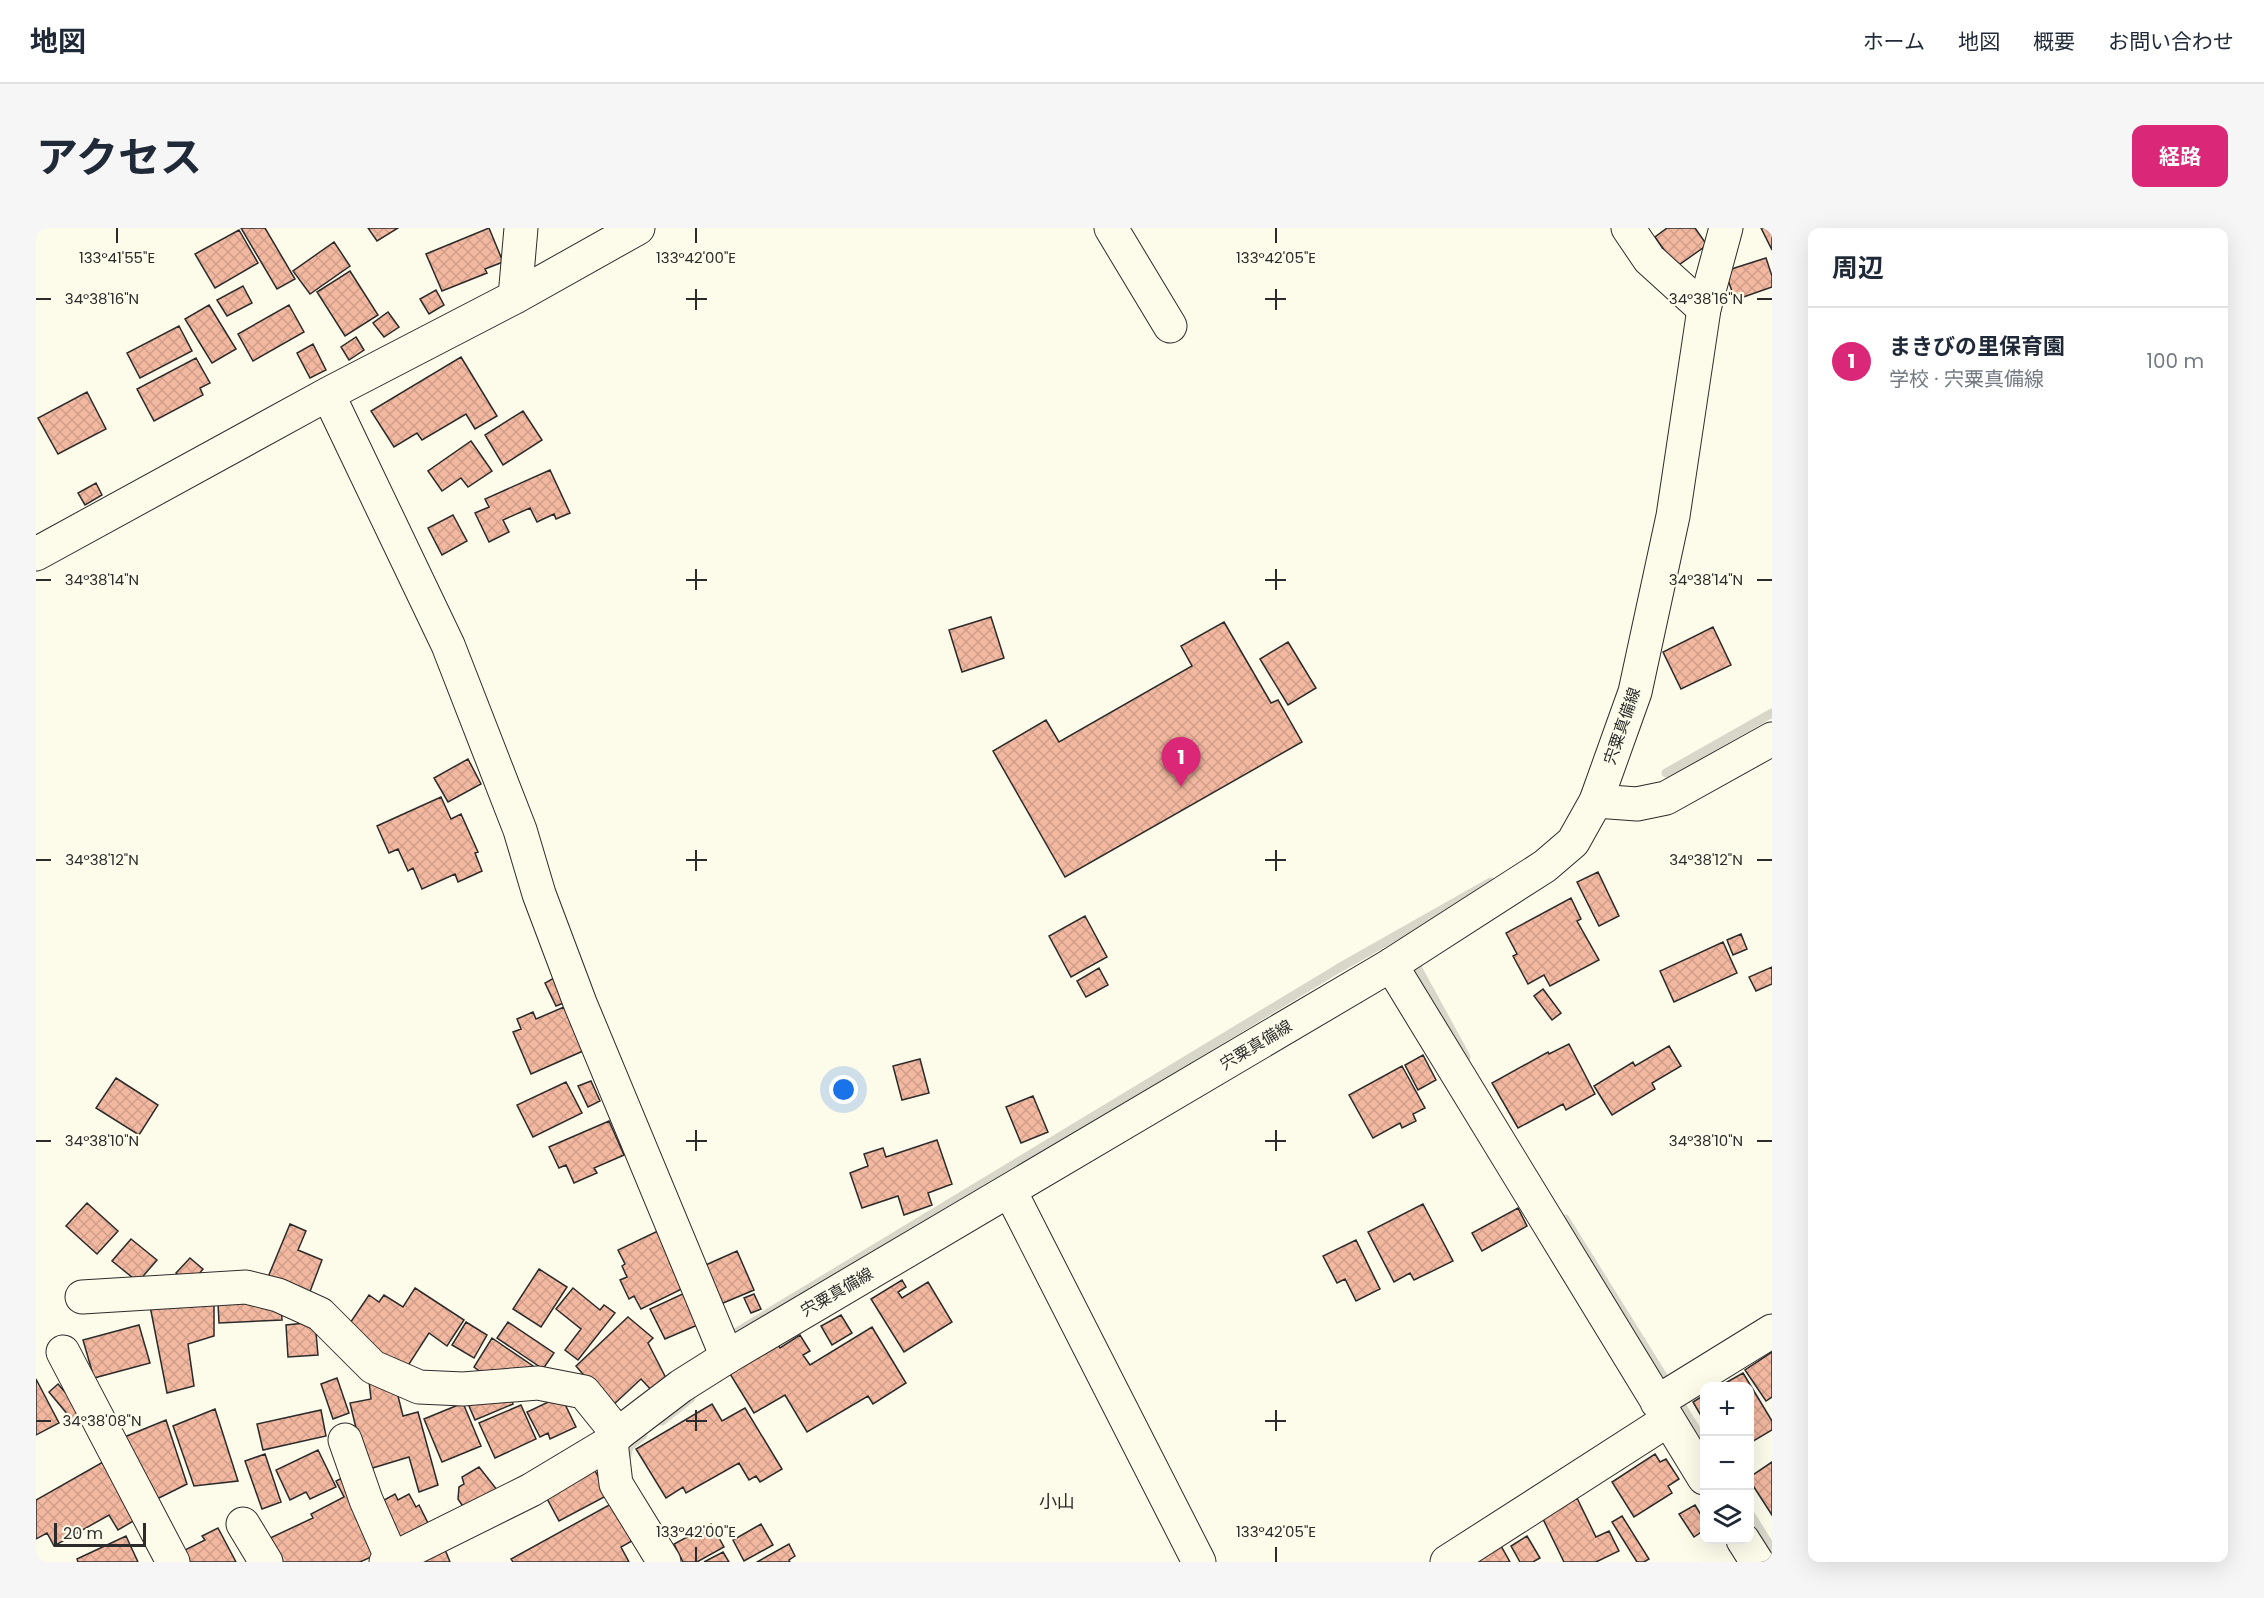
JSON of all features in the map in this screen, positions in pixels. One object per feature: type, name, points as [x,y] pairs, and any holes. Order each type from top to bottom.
[{"type":"street","points":[[515,297],[521,228]]},
{"type":"street","points":[[36,554],[328,394],[515,297],[638,228]]},
{"type":"street","points":[[1111,228],[1170,326]]},
{"type":"street","points":[[1628,228],[1650,259],[1704,309]]},
{"type":"street","name":"宍粟真備線","points":[[389,1561],[531,1490],[614,1438],[681,1386],[727,1357],[1391,965],[1545,866],[1573,842],[1596,801],[1635,692],[1673,516],[1704,309],[1726,228]]},
{"type":"street","points":[[328,394],[448,645],[520,830],[539,894],[580,1003],[727,1357]]},
{"type":"street","points":[[1596,801],[1637,804],[1666,798],[1772,739]]},
{"type":"street","points":[[1391,965],[1668,1401],[1700,1469]]},
{"type":"street","points":[[1010,1191],[1199,1562]]},
{"type":"street","points":[[82,1297],[246,1287],[278,1294],[320,1314],[373,1367],[419,1388],[463,1389],[537,1383],[584,1392],[614,1438],[616,1484],[664,1562]]},
{"type":"street","points":[[1447,1562],[1668,1401],[1772,1331]]},
{"type":"street","points":[[63,1352],[173,1562]]},
{"type":"street","points":[[345,1440],[389,1561]]},
{"type":"street","points":[[243,1524],[266,1562]]},
{"type":"street","points":[[1746,1544],[1757,1562]]},
{"type":"building","points":[[241,228],[265,228],[295,279],[277,289]]},
{"type":"building","points":[[368,228],[398,228],[377,241]]},
{"type":"building","points":[[489,228],[503,262],[485,269],[487,273],[442,291],[426,254]]},
{"type":"building","points":[[1667,228],[1695,228],[1707,245],[1676,267],[1655,237]]},
{"type":"building","points":[[1761,228],[1772,228],[1772,250]]},
{"type":"building","points":[[239,230],[258,263],[215,288],[195,254]]},
{"type":"building","points":[[334,242],[350,266],[310,294],[293,271]]},
{"type":"building","points":[[1766,258],[1772,276],[1772,287],[1735,300],[1725,271]]},
{"type":"building","points":[[350,271],[378,315],[345,336],[317,292]]},
{"type":"building","points":[[243,286],[252,303],[227,316],[217,300]]},
{"type":"building","points":[[436,290],[444,305],[429,314],[420,299]]},
{"type":"building","points":[[209,305],[236,349],[212,363],[185,319]]},
{"type":"building","points":[[289,305],[304,332],[253,361],[238,334]]},
{"type":"building","points":[[388,312],[399,327],[384,337],[373,323]]},
{"type":"building","points":[[179,326],[192,351],[140,378],[127,353]]},
{"type":"building","points":[[356,337],[364,350],[349,360],[341,347]]},
{"type":"building","points":[[313,344],[326,370],[310,378],[297,353]]},
{"type":"building","points":[[461,357],[497,416],[475,429],[466,414],[422,440],[417,433],[394,447],[371,411]]},
{"type":"building","points":[[196,358],[210,383],[200,388],[203,395],[154,421],[137,389]]},
{"type":"building","points":[[87,392],[106,429],[58,454],[38,418]]},
{"type":"building","points":[[523,411],[542,440],[503,465],[485,435]]},
{"type":"building","points":[[471,441],[492,471],[468,487],[461,478],[442,491],[428,471]]},
{"type":"building","points":[[550,470],[570,513],[556,519],[554,514],[537,522],[530,508],[503,520],[509,532],[489,542],[475,513],[489,507],[485,499]]},
{"type":"building","points":[[96,483],[102,495],[85,505],[78,493]]},
{"type":"building","points":[[453,515],[467,541],[442,555],[428,528]]},
{"type":"building","points":[[991,617],[1004,658],[962,672],[949,630]]},
{"type":"building","points":[[1224,622],[1271,703],[1278,700],[1302,742],[1065,877],[993,751],[1046,720],[1059,742],[1192,666],[1181,646]]},
{"type":"building","points":[[1713,627],[1731,665],[1681,689],[1663,652]]},
{"type":"building","points":[[1288,642],[1316,688],[1288,705],[1260,659]]},
{"type":"building","points":[[468,759],[481,784],[448,802],[434,778]]},
{"type":"building","points":[[441,797],[451,819],[461,814],[478,852],[475,853],[482,871],[458,882],[455,874],[422,889],[413,868],[408,871],[398,849],[389,853],[377,826]]},
{"type":"building","points":[[1598,872],[1619,916],[1599,926],[1577,882]]},
{"type":"building","points":[[1571,898],[1581,919],[1577,921],[1599,960],[1550,986],[1544,975],[1528,984],[1513,956],[1517,954],[1506,933]]},
{"type":"building","points":[[1085,916],[1107,957],[1071,977],[1049,936]]},
{"type":"building","points":[[1741,934],[1747,949],[1733,955],[1727,940]]},
{"type":"building","points":[[1723,942],[1737,973],[1674,1002],[1660,971]]},
{"type":"building","points":[[1772,967],[1772,984],[1756,991],[1749,977]]},
{"type":"building","points":[[1099,968],[1108,985],[1086,997],[1077,981]]},
{"type":"building","points":[[554,978],[566,1002],[556,1006],[545,983]]},
{"type":"building","points":[[1543,989],[1561,1013],[1552,1020],[1534,996]]},
{"type":"building","points":[[564,1007],[583,1051],[531,1074],[513,1032],[521,1029],[517,1019],[533,1012],[536,1019]]},
{"type":"building","points":[[1569,1044],[1595,1094],[1566,1110],[1563,1104],[1518,1128],[1492,1083],[1548,1052],[1549,1054]]},
{"type":"building","points":[[1669,1046],[1681,1066],[1652,1083],[1655,1089],[1612,1115],[1594,1086],[1633,1062],[1635,1066]]},
{"type":"building","points":[[1423,1055],[1436,1080],[1418,1090],[1405,1065]]},
{"type":"building","points":[[920,1059],[929,1093],[902,1100],[893,1066]]},
{"type":"building","points":[[1402,1066],[1425,1108],[1413,1114],[1416,1121],[1402,1128],[1400,1123],[1373,1138],[1349,1095]]},
{"type":"building","points":[[116,1078],[158,1105],[139,1135],[96,1108]]},
{"type":"building","points":[[591,1081],[600,1101],[588,1107],[578,1086]]},
{"type":"building","points":[[566,1082],[582,1113],[533,1137],[517,1105]]},
{"type":"building","points":[[1033,1096],[1048,1132],[1021,1143],[1006,1107]]},
{"type":"building","points":[[609,1121],[624,1155],[594,1168],[597,1173],[574,1183],[566,1165],[559,1168],[549,1147]]},
{"type":"building","points":[[937,1140],[952,1184],[928,1193],[932,1205],[904,1215],[898,1196],[862,1208],[850,1173],[868,1166],[864,1154],[883,1148],[886,1157]]},
{"type":"building","points":[[87,1203],[118,1231],[97,1254],[66,1226]]},
{"type":"building","points":[[1423,1204],[1453,1261],[1414,1280],[1410,1273],[1394,1282],[1368,1232]]},
{"type":"building","points":[[1518,1208],[1527,1226],[1482,1251],[1472,1233]]},
{"type":"building","points":[[290,1224],[306,1231],[298,1250],[322,1260],[306,1302],[266,1282]]},
{"type":"building","points":[[660,1230],[688,1286],[641,1309],[634,1296],[629,1299],[620,1280],[627,1277],[622,1266],[625,1264],[618,1250]]},
{"type":"building","points":[[131,1239],[157,1260],[138,1282],[112,1261]]},
{"type":"building","points":[[1356,1240],[1380,1289],[1356,1301],[1345,1279],[1337,1283],[1323,1256]]},
{"type":"building","points":[[737,1251],[754,1290],[716,1306],[699,1268]]},
{"type":"building","points":[[190,1258],[203,1269],[190,1285],[176,1273]]},
{"type":"building","points":[[539,1269],[567,1287],[541,1327],[513,1309]]},
{"type":"building","points":[[902,1280],[906,1287],[898,1292],[902,1298],[928,1282],[952,1322],[904,1352],[871,1299]]},
{"type":"building","points":[[415,1288],[464,1320],[447,1346],[429,1333],[402,1375],[344,1332],[369,1295],[379,1302],[384,1295],[403,1307]]},
{"type":"building","points":[[573,1288],[600,1310],[604,1305],[615,1313],[578,1360],[565,1350],[581,1329],[556,1309]]},
{"type":"building","points":[[687,1292],[702,1323],[665,1339],[650,1309]]},
{"type":"building","points":[[754,1294],[761,1309],[751,1313],[744,1298]]},
{"type":"building","points":[[214,1296],[214,1336],[188,1344],[194,1386],[167,1393],[150,1306]]},
{"type":"building","points":[[281,1300],[282,1320],[219,1323],[218,1303]]},
{"type":"building","points":[[841,1315],[852,1333],[832,1345],[821,1326]]},
{"type":"building","points":[[628,1317],[653,1338],[648,1343],[667,1380],[654,1393],[641,1379],[611,1407],[576,1366]]},
{"type":"building","points":[[315,1322],[318,1355],[288,1357],[286,1325]]},
{"type":"building","points":[[466,1322],[487,1335],[474,1358],[452,1345]]},
{"type":"building","points":[[508,1322],[554,1353],[543,1369],[497,1338]]},
{"type":"building","points":[[139,1325],[150,1363],[94,1378],[83,1340]]},
{"type":"building","points":[[872,1327],[906,1383],[873,1404],[868,1396],[807,1432],[785,1395],[754,1413],[727,1369],[775,1340],[780,1348],[800,1335],[810,1351],[803,1355],[810,1365]]},
{"type":"building","points":[[492,1338],[533,1366],[524,1380],[506,1380],[492,1370],[486,1376],[474,1367]]},
{"type":"building","points":[[1772,1352],[1772,1397],[1766,1401],[1745,1370]]},
{"type":"building","points":[[1743,1373],[1748,1382],[1727,1382]]},
{"type":"building","points":[[337,1378],[349,1413],[333,1419],[321,1384]]},
{"type":"building","points":[[36,1379],[59,1423],[36,1435]]},
{"type":"building","points":[[369,1381],[395,1384],[403,1416],[418,1412],[438,1485],[419,1492],[409,1457],[366,1470],[350,1403],[371,1399]]},
{"type":"building","points":[[58,1384],[88,1419],[78,1427],[49,1392]]},
{"type":"building","points":[[507,1390],[513,1404],[475,1420],[466,1399]]},
{"type":"building","points":[[1754,1391],[1772,1421],[1772,1430],[1754,1441]]},
{"type":"building","points":[[561,1396],[576,1427],[550,1439],[548,1433],[540,1437],[527,1412]]},
{"type":"building","points":[[1700,1398],[1700,1414],[1693,1402]]},
{"type":"building","points":[[463,1403],[481,1446],[442,1462],[424,1419]]},
{"type":"building","points":[[712,1404],[722,1421],[745,1408],[782,1469],[760,1482],[756,1476],[749,1480],[739,1463],[686,1493],[683,1487],[666,1498],[636,1449]]},
{"type":"building","points":[[521,1405],[536,1439],[495,1458],[479,1423]]},
{"type":"building","points":[[215,1409],[238,1481],[194,1486],[173,1426]]},
{"type":"building","points":[[321,1410],[326,1436],[263,1450],[257,1424]]},
{"type":"building","points":[[166,1420],[187,1484],[153,1501],[122,1438]]},
{"type":"building","points":[[318,1450],[336,1487],[310,1499],[306,1492],[290,1500],[276,1470]]},
{"type":"building","points":[[265,1454],[281,1502],[262,1509],[245,1461]]},
{"type":"building","points":[[1655,1454],[1660,1462],[1666,1459],[1679,1479],[1668,1486],[1672,1493],[1634,1517],[1612,1482]]},
{"type":"building","points":[[103,1462],[140,1517],[118,1530],[109,1515],[54,1546],[47,1533],[36,1539],[36,1500]]},
{"type":"building","points":[[1772,1462],[1772,1515],[1754,1487],[1754,1474]]},
{"type":"building","points":[[479,1467],[501,1495],[468,1514],[458,1499],[459,1487],[464,1484],[462,1477]]},
{"type":"building","points":[[593,1467],[608,1495],[559,1521],[544,1493]]},
{"type":"building","points":[[344,1477],[380,1553],[360,1562],[281,1562],[270,1538],[313,1518],[311,1514],[344,1497],[336,1481]]},
{"type":"building","points":[[395,1494],[398,1500],[409,1494],[416,1507],[419,1505],[431,1529],[398,1545],[377,1504]]},
{"type":"building","points":[[1577,1498],[1596,1537],[1609,1531],[1619,1551],[1596,1562],[1564,1562],[1541,1515]]},
{"type":"building","points":[[611,1504],[632,1541],[621,1547],[629,1562],[513,1562],[511,1559]]},
{"type":"building","points":[[1695,1505],[1700,1513],[1700,1533],[1694,1537],[1679,1514]]},
{"type":"building","points":[[1622,1516],[1649,1559],[1644,1562],[1637,1562],[1612,1522]]},
{"type":"building","points":[[711,1524],[724,1547],[697,1562],[683,1562],[674,1544]]},
{"type":"building","points":[[761,1524],[773,1545],[744,1561],[733,1540]]},
{"type":"building","points":[[218,1528],[236,1562],[186,1562],[181,1552],[205,1540],[202,1536]]},
{"type":"building","points":[[126,1536],[138,1562],[78,1562],[77,1559]]},
{"type":"building","points":[[1527,1536],[1540,1558],[1533,1562],[1520,1562],[1511,1546]]},
{"type":"building","points":[[789,1544],[795,1556],[789,1560],[790,1562],[757,1562]]},
{"type":"building","points":[[1500,1544],[1510,1562],[1469,1562]]},
{"type":"building","points":[[444,1547],[450,1562],[406,1562]]},
{"type":"building","points":[[723,1552],[729,1562],[704,1562]]},
{"type":"waterway","points":[[1666,773],[1772,713]]},
{"type":"waterway","points":[[732,1335],[1339,968],[1491,882]]},
{"type":"waterway","points":[[1418,969],[1466,1057]]},
{"type":"waterway","points":[[1565,1219],[1700,1436]]},
{"type":"waterway","points":[[662,1421],[691,1398]]},
{"type":"waterway","points":[[626,1459],[629,1447],[643,1435]]},
{"type":"waterway","points":[[1754,1520],[1772,1549]]},
{"type":"place","name":"まきびの里保育園","points":[[1181,787]]},
{"type":"district","name":"小山","points":[[1057,1501]]}]
